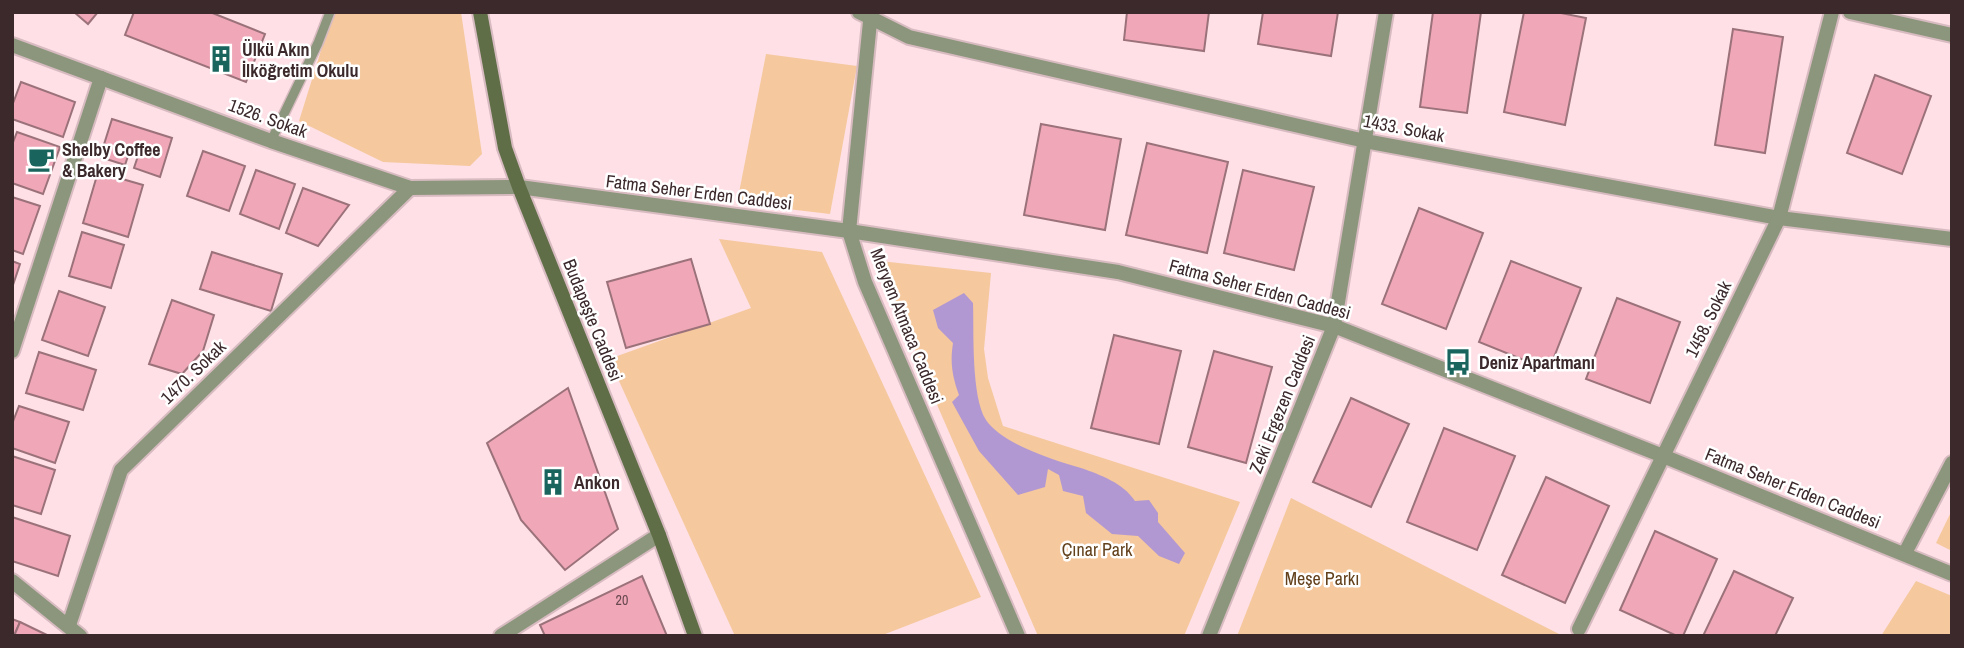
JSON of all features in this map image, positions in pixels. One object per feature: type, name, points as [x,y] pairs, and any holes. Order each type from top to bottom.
[{"type":"street","name":"Budapeşte Caddesi","points":[[480,12],[505,148],[659,535],[695,636]]},
{"type":"street","name":"Zeki Ergezen Caddesi","points":[[1209,636],[1334,327],[1387,12]]},
{"type":"street","name":"1458. Sokak","points":[[1579,629],[1779,218],[1832,12]]},
{"type":"street","points":[[1850,12],[1952,35]]},
{"type":"street","name":"1433. Sokak","points":[[867,14],[909,37],[1365,141],[1779,218],[1952,239]]},
{"type":"street","name":"Meryem Atmaca Caddesi","points":[[867,14],[849,231],[865,282],[1018,636]]},
{"type":"street","name":"1526. Sokak","points":[[12,45],[271,141],[410,188],[519,187]]},
{"type":"street","points":[[12,351],[101,78]]},
{"type":"street","name":"Fatma Seher Erden Caddesi","points":[[519,187],[849,231],[1098,269],[1334,327],[1952,573]]},
{"type":"street","name":"1470. Sokak","points":[[69,625],[121,470],[410,188]]},
{"type":"street","points":[[1905,553],[1952,463]]},
{"type":"street","points":[[501,636],[659,535]]},
{"type":"street","points":[[12,581],[80,636]]},
{"type":"lane","points":[[271,141],[330,12]]},
{"type":"green space","points":[[333,12],[461,12],[482,154],[470,166],[383,162],[299,121]]},
{"type":"green space","points":[[766,54],[857,66],[830,214],[737,203]]},
{"type":"green space","points":[[719,239],[822,252],[981,597],[880,636],[735,636],[609,359],[751,308]]},
{"type":"green space","name":"Çınar Park","points":[[880,261],[991,273],[984,349],[988,378],[1003,426],[1240,502],[1184,636],[1038,636],[938,407]]},
{"type":"green space","name":"Meşe Parkı","points":[[1291,498],[1563,636],[1237,636]]},
{"type":"green space","points":[[1952,510],[1952,551],[1936,543]]},
{"type":"green space","points":[[1916,581],[1952,596],[1952,636],[1881,636]]},
{"type":"shaded area","points":[[964,293],[973,303],[976,380],[981,410],[986,420],[1016,444],[1104,477],[1118,484],[1135,501],[1149,500],[1158,513],[1158,522],[1185,553],[1179,564],[1159,556],[1138,536],[1112,534],[1086,513],[1083,496],[1063,491],[1059,475],[1048,469],[1045,487],[1018,495],[979,451],[952,402],[959,395],[952,369],[953,343],[938,328],[933,310]]},
{"type":"building","points":[[74,12],[98,12],[88,24]]},
{"type":"building","name":"Ülkü Akın İlköğretim Okulu","points":[[134,12],[210,12],[265,34],[246,82],[125,35]]},
{"type":"building","points":[[1127,12],[1209,12],[1204,51],[1124,40]]},
{"type":"building","points":[[1263,12],[1338,12],[1331,56],[1258,44]]},
{"type":"building","points":[[1433,12],[1481,12],[1467,113],[1420,107]]},
{"type":"building","points":[[1524,12],[1556,12],[1586,18],[1565,125],[1504,112]]},
{"type":"building","points":[[1733,29],[1783,37],[1765,153],[1715,145]]},
{"type":"building","points":[[1875,75],[1931,96],[1902,174],[1847,153]]},
{"type":"building","points":[[21,82],[75,102],[63,137],[12,119],[12,106]]},
{"type":"building","points":[[112,119],[172,138],[160,177],[134,168],[138,156],[129,153],[125,165],[100,157]]},
{"type":"building","points":[[1041,124],[1121,139],[1105,230],[1024,215]]},
{"type":"building","points":[[17,132],[60,147],[43,194],[12,183],[12,145]]},
{"type":"building","points":[[1147,143],[1228,162],[1207,253],[1126,235]]},
{"type":"building","points":[[203,151],[245,166],[229,211],[187,196]]},
{"type":"building","points":[[256,170],[295,184],[279,229],[240,214]]},
{"type":"building","points":[[1243,170],[1314,187],[1294,270],[1224,253]]},
{"type":"building","points":[[98,172],[143,185],[128,237],[83,223]]},
{"type":"building","points":[[303,188],[349,205],[318,246],[286,233]]},
{"type":"building","points":[[12,197],[40,206],[23,254],[12,250]]},
{"type":"building","points":[[1419,208],[1483,233],[1446,329],[1382,304]]},
{"type":"building","points":[[82,232],[124,245],[111,288],[69,276]]},
{"type":"building","points":[[212,252],[282,274],[271,311],[200,289]]},
{"type":"building","points":[[691,259],[710,324],[626,348],[607,282]]},
{"type":"building","points":[[12,261],[20,264],[12,288]]},
{"type":"building","points":[[1511,261],[1581,288],[1549,370],[1479,342]]},
{"type":"building","points":[[59,291],[105,307],[88,356],[42,340]]},
{"type":"building","points":[[1617,298],[1680,322],[1650,403],[1586,379]]},
{"type":"building","points":[[172,300],[214,315],[203,351],[182,374],[149,364]]},
{"type":"building","points":[[1114,335],[1181,351],[1159,444],[1091,428]]},
{"type":"building","points":[[1214,351],[1272,367],[1246,463],[1188,447]]},
{"type":"building","points":[[39,352],[96,370],[83,410],[26,393]]},
{"type":"building","name":"Ankon","points":[[568,388],[618,529],[565,570],[521,520],[487,443]]},
{"type":"building","points":[[1351,398],[1409,424],[1371,507],[1313,482]]},
{"type":"building","points":[[19,406],[69,422],[55,463],[12,448],[12,424]]},
{"type":"building","points":[[1444,428],[1515,456],[1477,550],[1407,522]]},
{"type":"building","points":[[12,456],[55,470],[41,514],[12,505]]},
{"type":"building","points":[[1546,477],[1609,506],[1565,603],[1502,575]]},
{"type":"building","points":[[12,517],[70,536],[58,576],[12,561]]},
{"type":"building","points":[[1655,531],[1717,559],[1683,636],[1677,636],[1620,610]]},
{"type":"building","points":[[1734,571],[1793,598],[1775,636],[1703,636]]},
{"type":"building","points":[[642,576],[667,636],[545,636],[540,625]]},
{"type":"building","points":[[12,619],[20,622],[14,636],[12,636]]},
{"type":"building","points":[[20,622],[49,636],[14,636]]},
{"type":"place","name":"Ülkü Akın İlköğretim Okulu","points":[[221,59]]},
{"type":"place","name":"Shelby Coffee & Bakery","points":[[41,159]]},
{"type":"place","name":"Deniz Apartmanı","points":[[1458,362]]},
{"type":"place","name":"Ankon","points":[[553,482]]}]
